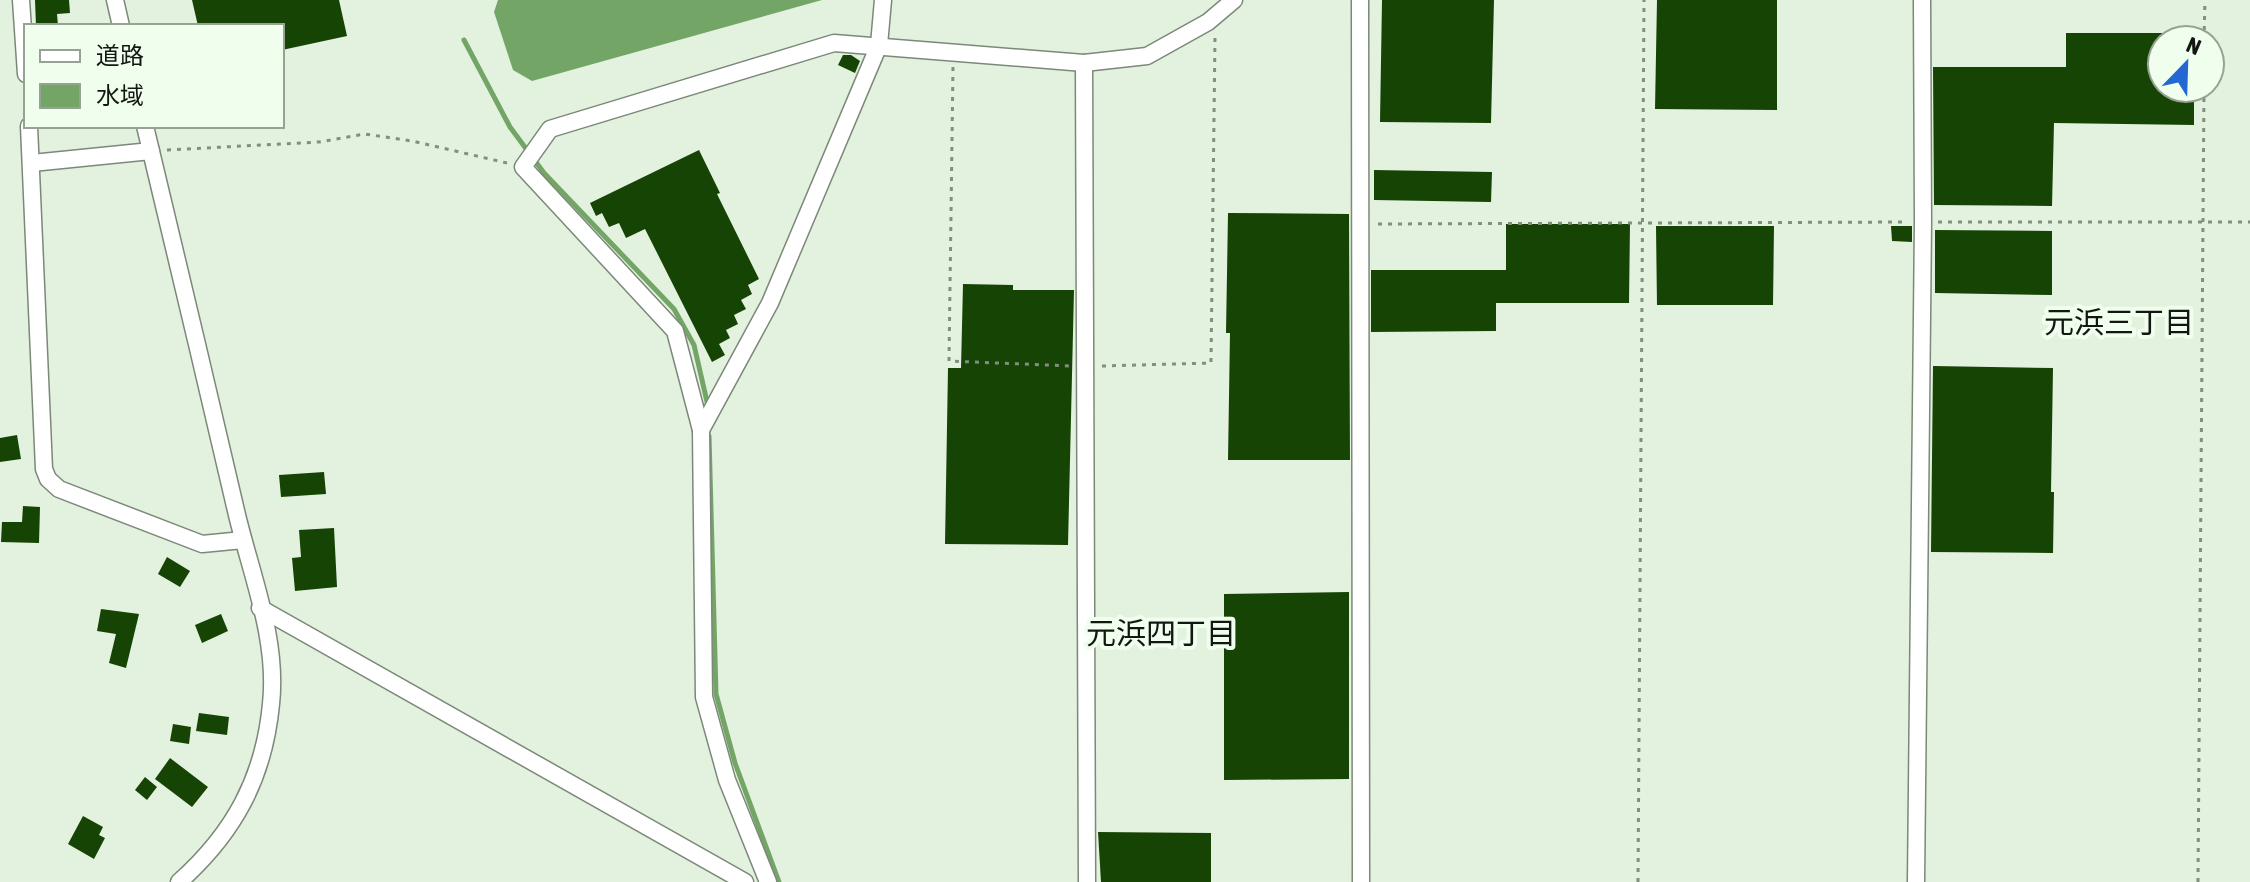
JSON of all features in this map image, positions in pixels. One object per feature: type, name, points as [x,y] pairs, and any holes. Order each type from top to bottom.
[{"type":"street","points":[[21,0],[24,44]]},
{"type":"street","points":[[115,0],[121,24]]},
{"type":"street","points":[[701,430],[770,303],[879,45],[883,0]]},
{"type":"street","points":[[768,882],[727,780],[704,697],[701,430],[675,331],[523,167],[550,129],[834,43],[1084,63],[1147,56],[1208,22],[1234,0]]},
{"type":"street","points":[[1360,0],[1361,882]]},
{"type":"street","points":[[1916,882],[1923,222],[1922,0]]},
{"type":"street","points":[[1084,63],[1087,882]]},
{"type":"street","points":[[29,128],[44,469],[48,479],[59,489],[202,544],[243,540]]},
{"type":"street","points":[[145,128],[243,540],[263,610],[271,659],[272,701],[258,768],[243,805],[224,836],[179,882]]},
{"type":"street","points":[[32,163],[151,151]]},
{"type":"street","points":[[260,608],[745,882]]},
{"type":"path","points":[[1638,882],[1644,0]]},
{"type":"path","points":[[2204,24],[2205,0]]},
{"type":"path","points":[[2198,882],[2204,104]]},
{"type":"path","points":[[151,151],[319,142],[365,134],[412,141],[523,167]]},
{"type":"path","points":[[1362,224],[2250,222]]},
{"type":"water","points":[[498,0],[822,0],[532,81],[513,70],[494,12]]},
{"type":"building","points":[[35,0],[69,0],[70,13],[57,14],[58,24],[36,24]]},
{"type":"building","points":[[192,0],[339,0],[347,36],[284,50],[284,24],[198,24]]},
{"type":"building","points":[[1382,0],[1494,0],[1491,123],[1380,122]]},
{"type":"building","points":[[1657,0],[1777,0],[1777,110],[1655,109]]},
{"type":"building","points":[[2066,33],[2146,33],[2146,104],[2194,104],[2194,125],[2054,123],[2052,206],[1934,205],[1933,67],[2066,67]]},
{"type":"building","points":[[843,55],[851,55],[860,61],[855,73],[838,65]]},
{"type":"building","points":[[699,150],[759,279],[748,285],[752,294],[741,300],[746,309],[734,315],[738,324],[726,330],[730,338],[719,344],[725,355],[712,362],[645,229],[626,238],[619,223],[609,227],[602,213],[596,216],[590,203]]},
{"type":"building","points":[[1374,170],[1492,172],[1491,202],[1374,200]]},
{"type":"building","points":[[1228,213],[1349,214],[1350,460],[1228,460]]},
{"type":"building","points":[[1506,224],[1630,224],[1629,303],[1496,303],[1496,331],[1371,332],[1371,270],[1506,270]]},
{"type":"building","points":[[1656,226],[1774,226],[1773,305],[1657,305]]},
{"type":"building","points":[[1891,226],[1912,226],[1912,242],[1892,241]]},
{"type":"building","points":[[1935,230],[2052,231],[2052,295],[1935,293]]},
{"type":"building","points":[[963,284],[1013,285],[1013,290],[1074,290],[1068,545],[945,544],[948,368],[961,368]]},
{"type":"building","points":[[1933,366],[2053,368],[2053,553],[1931,552]]},
{"type":"building","points":[[17,435],[21,459],[0,462],[0,438]]},
{"type":"building","points":[[324,472],[326,494],[281,497],[279,475]]},
{"type":"building","points":[[23,506],[40,507],[39,543],[1,542],[2,522],[22,522]]},
{"type":"building","points":[[334,528],[337,587],[295,591],[292,558],[301,557],[299,530]]},
{"type":"building","points":[[167,557],[190,571],[180,587],[158,574]]},
{"type":"building","points":[[1349,592],[1349,779],[1224,780],[1224,594]]},
{"type":"building","points":[[101,609],[139,614],[126,668],[109,663],[116,634],[97,631]]},
{"type":"building","points":[[221,614],[228,631],[202,643],[195,625]]},
{"type":"building","points":[[199,713],[229,717],[227,735],[196,731]]},
{"type":"building","points":[[173,724],[191,727],[189,744],[170,741]]},
{"type":"building","points":[[170,758],[208,787],[192,807],[155,779]]},
{"type":"building","points":[[145,777],[157,787],[147,800],[135,790]]},
{"type":"building","points":[[83,816],[103,827],[99,835],[105,838],[94,859],[68,844]]},
{"type":"building","points":[[1098,832],[1211,833],[1211,882],[1101,882]]},
{"type":"waterway","points":[[464,40],[510,127],[544,173],[674,309],[694,345],[708,406]]},
{"type":"waterway","points":[[709,436],[716,694],[735,763],[779,882]]},
{"type":"district","name":"元浜三丁目","points":[[2119,323]]},
{"type":"district","name":"元浜四丁目","points":[[1161,634]]}]
